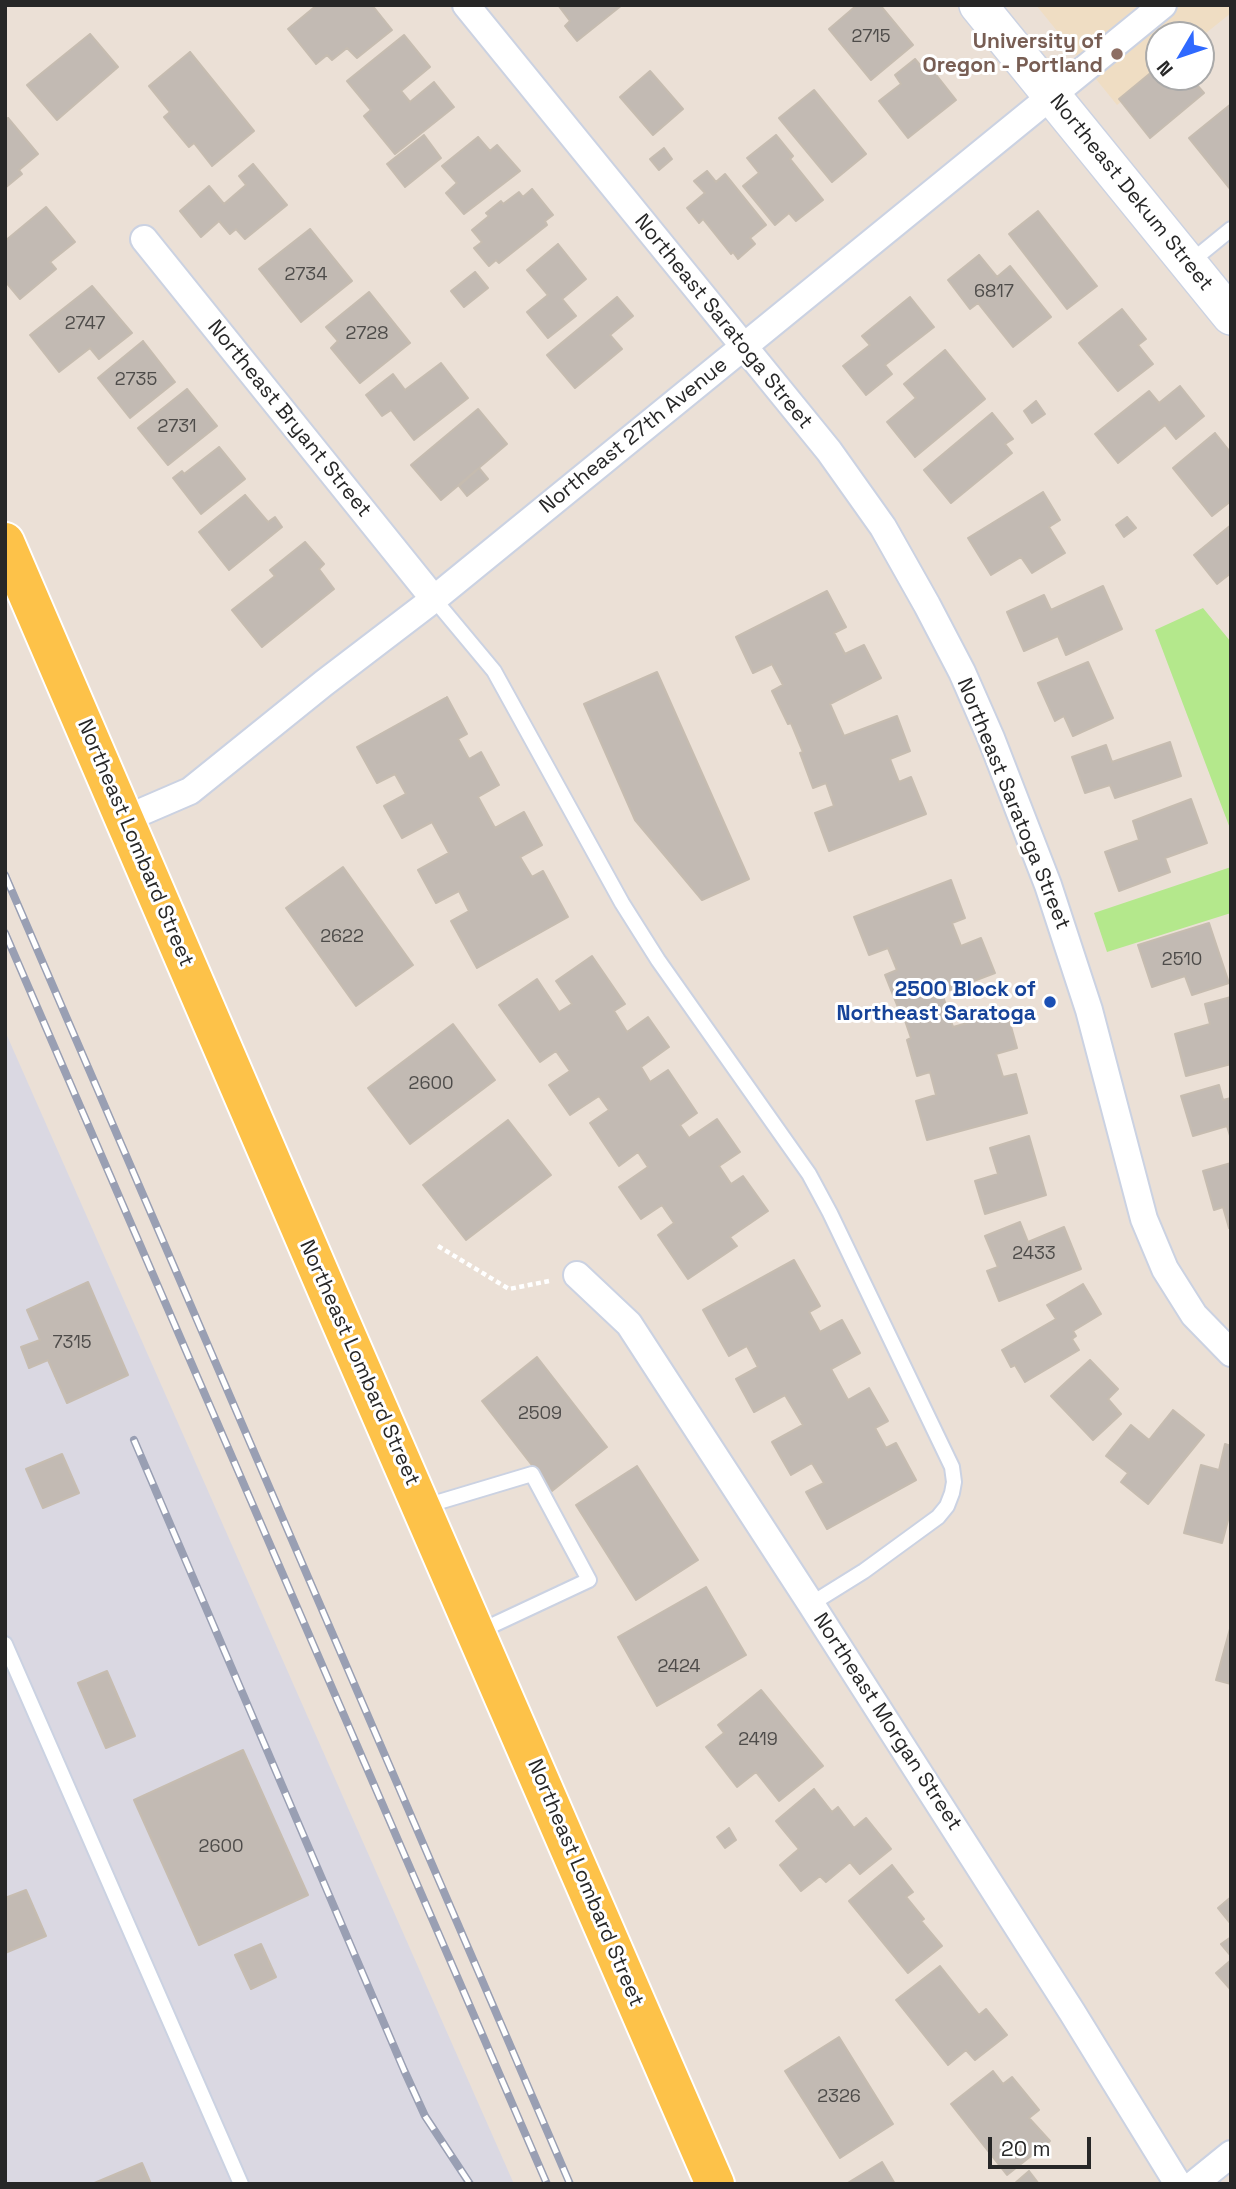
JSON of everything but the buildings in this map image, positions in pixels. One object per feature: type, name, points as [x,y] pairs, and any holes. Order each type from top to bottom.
[{"type":"main road","name":"Northeast Lombard Street","points":[[5,542],[716,2184]]},
{"type":"street","name":"Northeast Saratoga Street","points":[[466,5],[829,452],[883,527],[928,605],[962,672],[1015,797],[1069,944],[1144,1219],[1165,1269],[1194,1315],[1231,1353]]},
{"type":"street","name":"Northeast Dekum Street","points":[[978,5],[1231,316]]},
{"type":"street","name":"Northeast 27th Avenue","points":[[125,819],[190,791],[324,683],[435,599],[1163,5]]},
{"type":"street","name":"Northeast Bryant Street","points":[[144,239],[435,599]]},
{"type":"street","name":"Northeast Morgan Street","points":[[577,1275],[629,1324],[1072,2012],[1178,2184]]},
{"type":"street","points":[[1194,2184],[1231,2154]]},
{"type":"lane","points":[[1188,264],[1231,229]]},
{"type":"lane","points":[[435,599],[494,671],[622,903],[658,960],[809,1174],[952,1467],[952,1493],[947,1506],[938,1517],[864,1571],[811,1604]]},
{"type":"lane","points":[[422,1507],[532,1474],[589,1580],[477,1633]]},
{"type":"lane","points":[[5,1644],[241,2184]]},
{"type":"path","points":[[438,1246],[509,1289],[577,1275]]},
{"type":"shaded area","name":"University of Oregon - Portland","points":[[1036,5],[1231,5],[1231,13],[1215,26],[1215,21],[1145,21],[1145,82],[1117,105]]},
{"type":"shaded area","points":[[5,1031],[514,2184],[5,2184]]},
{"type":"green space","points":[[1203,608],[1231,642],[1231,831],[1155,630]]},
{"type":"green space","points":[[1231,867],[1231,913],[1107,952],[1094,913]]},
{"type":"railway","points":[[5,875],[570,2184]]},
{"type":"railway","points":[[5,933],[547,2184]]},
{"type":"railway","points":[[134,1440],[404,2070],[425,2116],[470,2184]]},
{"type":"place","name":"University of Oregon - Portland","points":[[1117,54]]},
{"type":"place","name":"2500 Block of Northeast Saratoga","points":[[1050,1002]]}]
